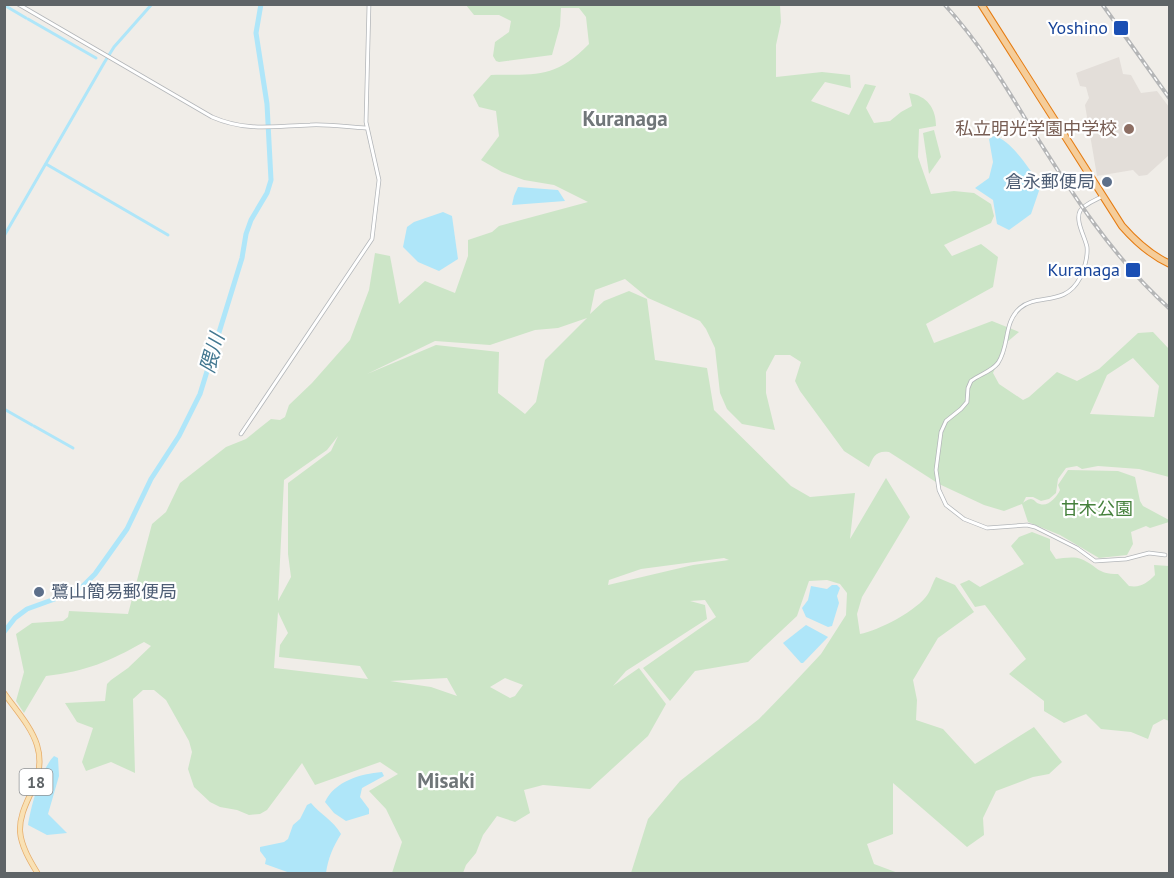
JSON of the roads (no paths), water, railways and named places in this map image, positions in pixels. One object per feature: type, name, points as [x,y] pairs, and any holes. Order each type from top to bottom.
[{"type":"highway","points":[[981,4],[1122,226],[1136,242],[1170,264]]},
{"type":"main road","name":"18","points":[[4,693],[32,733],[37,745],[40,768],[24,811],[20,830],[25,849],[38,873]]},
{"type":"street","points":[[18,4],[212,117],[248,128],[317,124],[366,128]]},
{"type":"street","points":[[241,434],[370,242],[373,234],[379,174],[366,128],[369,4]]},
{"type":"street","points":[[1103,196],[1080,212],[1079,220],[1087,255],[1078,282],[1064,295],[1027,304],[1018,309],[1007,327],[1004,349],[999,361],[993,368],[971,381],[965,405],[944,425],[936,470],[938,488],[946,505],[964,519],[987,528],[1027,525],[1035,527],[1077,548],[1095,561],[1120,560],[1149,553],[1165,555]]},
{"type":"water","points":[[994,136],[1014,149],[1041,185],[1031,214],[1009,230],[997,224],[993,200],[975,188],[989,178],[993,162],[989,139]]},
{"type":"water","points":[[518,187],[558,190],[565,201],[512,205]]},
{"type":"water","points":[[443,212],[452,216],[458,259],[439,271],[418,262],[403,247],[407,227],[414,222]]},
{"type":"water","points":[[832,585],[840,588],[837,596],[839,603],[832,626],[828,627],[806,617],[802,608],[808,600],[811,586],[827,589]]},
{"type":"water","points":[[806,625],[828,637],[801,663],[783,643]]},
{"type":"water","points":[[54,756],[58,758],[59,776],[48,814],[67,833],[47,835],[28,825],[41,779]]},
{"type":"water","points":[[382,772],[384,776],[362,788],[360,797],[369,809],[369,814],[346,821],[334,813],[325,802],[335,789],[349,780]]},
{"type":"water","points":[[311,803],[335,825],[341,834],[331,853],[326,873],[290,873],[265,864],[266,859],[260,847],[288,839],[293,825],[300,819],[307,805]]},
{"type":"waterway","points":[[4,236],[114,47],[152,4]]},
{"type":"waterway","name":"隈川","points":[[4,632],[15,618],[27,609],[74,592],[95,574],[127,529],[151,479],[179,436],[200,394],[242,258],[246,234],[251,220],[267,193],[271,180],[267,104],[256,33],[261,4]]},
{"type":"waterway","points":[[4,5],[26,18]]},
{"type":"waterway","points":[[28,19],[96,58]]},
{"type":"waterway","points":[[46,164],[168,235]]},
{"type":"waterway","points":[[4,409],[32,425]]},
{"type":"waterway","points":[[34,426],[73,448]]},
{"type":"railway","points":[[944,4],[991,64],[1061,176],[1111,246],[1129,268],[1170,309]]},
{"type":"railway","points":[[1102,4],[1170,99]]},
{"type":"place","name":"Yoshino","points":[[1121,28]]},
{"type":"place","name":"私立明光学園中学校","points":[[1129,129]]},
{"type":"place","name":"倉永郵便局","points":[[1107,182]]},
{"type":"place","name":"Kuranaga","points":[[1133,270]]},
{"type":"place","name":"鷺山簡易郵便局","points":[[39,592]]},
{"type":"district","name":"Kuranaga","points":[[625,119]]},
{"type":"district","name":"Misaki","points":[[446,781]]},
{"type":"park label","name":"甘木公園","points":[[1097,509]]}]
